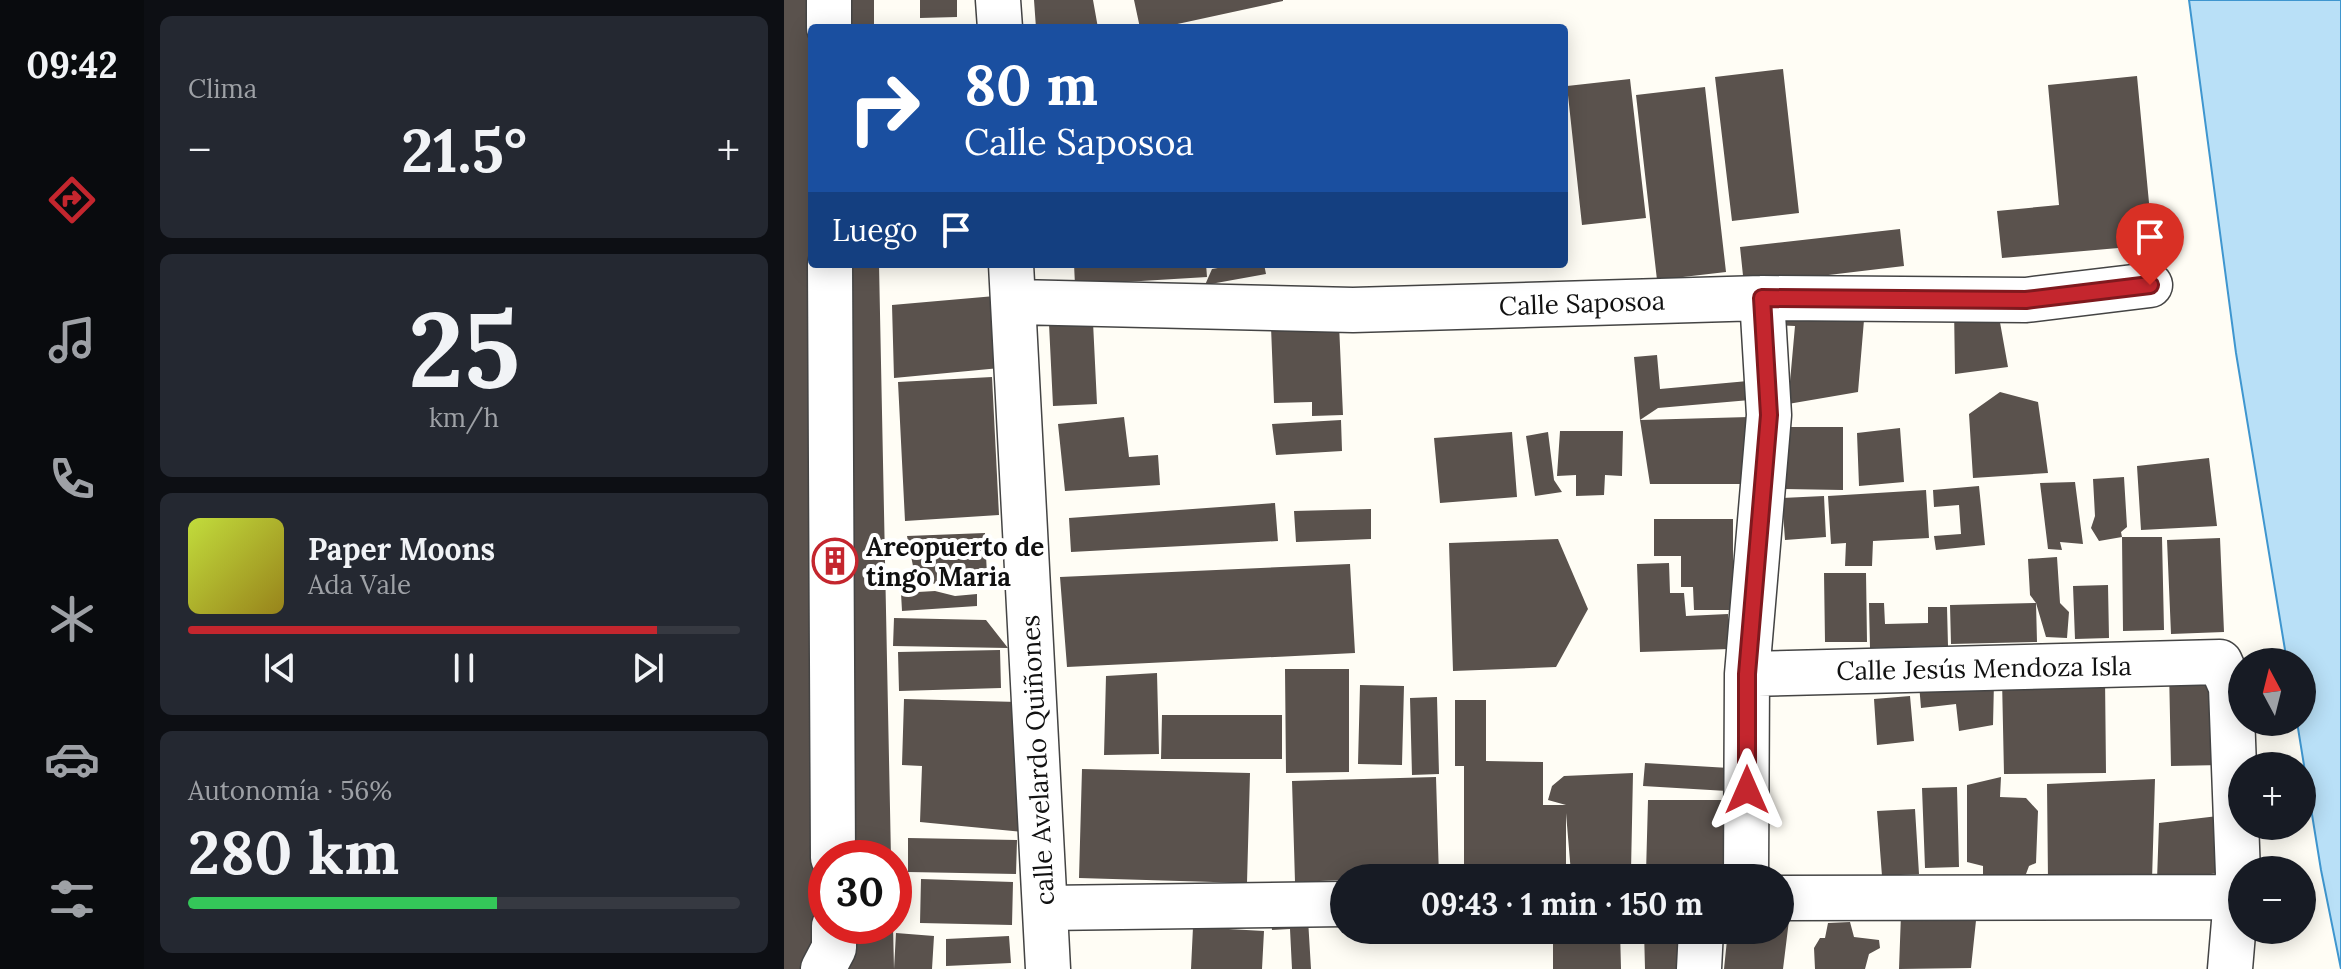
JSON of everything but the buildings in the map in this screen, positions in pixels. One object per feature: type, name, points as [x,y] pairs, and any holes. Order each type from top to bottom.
[{"type":"street","points":[[829,0],[829,24]]},
{"type":"street","points":[[998,0],[1000,24]]},
{"type":"street","points":[[830,268],[833,840]]},
{"type":"street","name":"Calle Saposoa","points":[[1012,283],[1353,310],[1762,298],[2026,300],[2150,285]]},
{"type":"street","name":"calle Avelardo Quiñones","points":[[1012,283],[1048,969]]},
{"type":"street","points":[[1746,864],[1747,674],[1769,415],[1762,298]]},
{"type":"street","name":"Calle Jesús Mendoza Isla","points":[[1747,674],[2220,662],[2231,687],[2237,856]]},
{"type":"street","points":[[1794,898],[2228,897]]},
{"type":"street","points":[[1046,908],[1330,904]]},
{"type":"street","points":[[823,969],[834,944]]},
{"type":"street","points":[[1699,969],[1700,944]]},
{"type":"street","points":[[2230,969],[2233,944]]},
{"type":"water","points":[[2189,0],[2341,0],[2341,969],[2316,839],[2316,752],[2302,752],[2299,736],[2316,736],[2316,648],[2285,648],[2236,353]]},
{"type":"place","name":"Areopuerto de tingo Maria","points":[[835,561]]},
{"type":"route","points":[[1747,790],[1747,674],[1769,415],[1762,298],[2026,300],[2150,285]]}]
